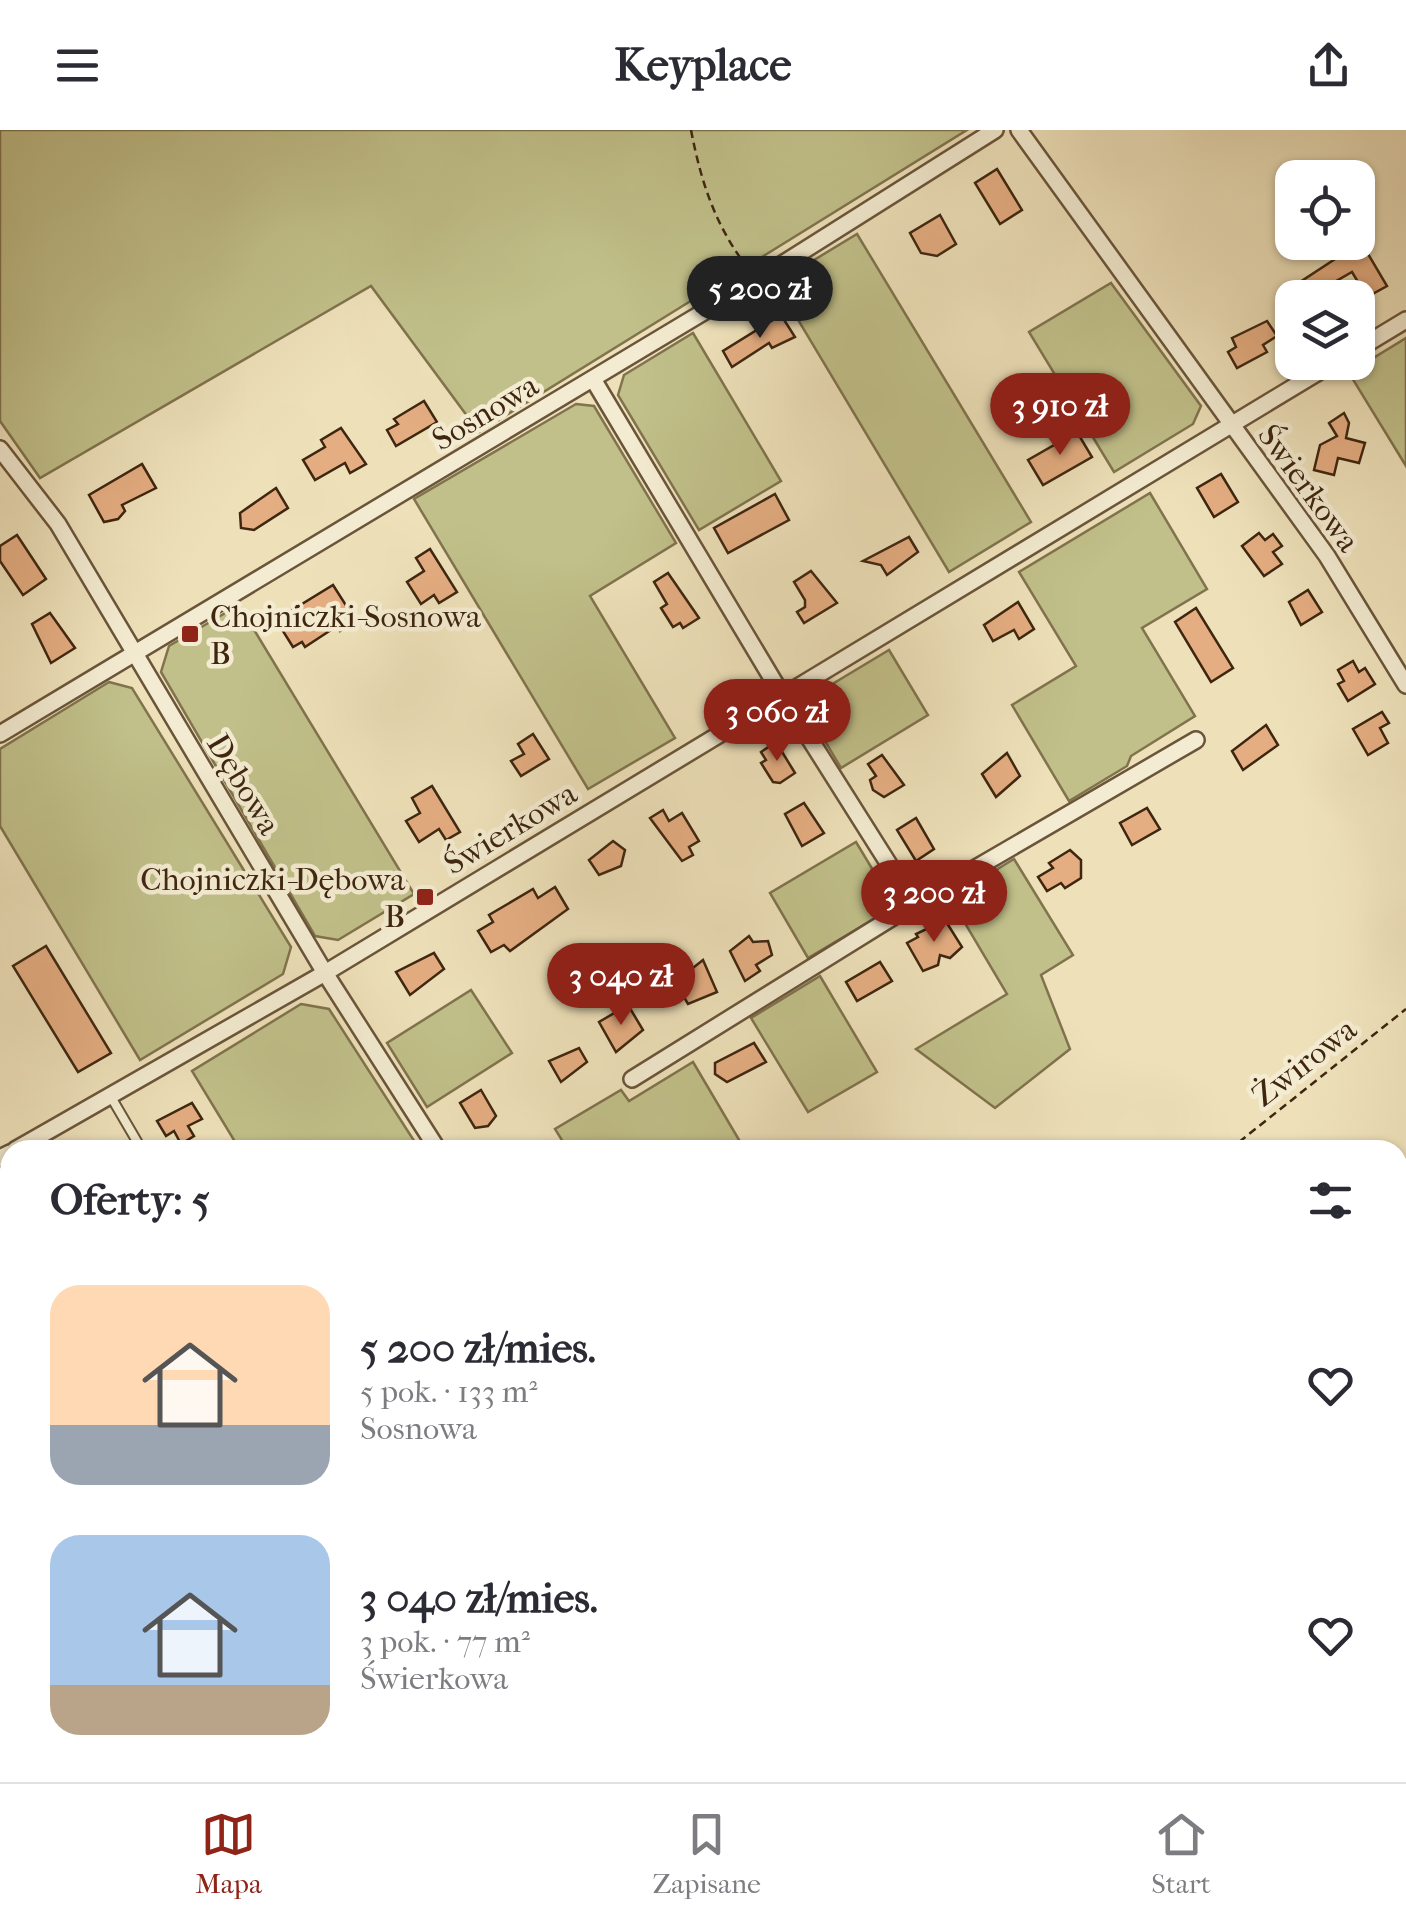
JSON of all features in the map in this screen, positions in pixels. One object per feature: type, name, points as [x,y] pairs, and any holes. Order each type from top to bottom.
[{"type":"street","name":"Sosnowa","points":[[0,734],[594,379],[995,130]]},
{"type":"street","name":"Świerkowa","points":[[1019,130],[1327,556],[1406,685]]},
{"type":"street","points":[[1375,339],[1406,320]]},
{"type":"street","points":[[594,379],[782,695],[914,904]]},
{"type":"street","name":"Świerkowa","points":[[33,1140],[324,973],[1305,380]]},
{"type":"street","name":"Dębowa","points":[[0,449],[58,524],[324,973],[432,1140]]},
{"type":"street","points":[[632,1079],[914,904],[1196,740]]},
{"type":"lane","points":[[108,1094],[136,1140]]},
{"type":"path","points":[[691,130],[702,188],[729,243],[757,280]]},
{"type":"path","name":"Żwirowa","points":[[1242,1140],[1406,1010]]},
{"type":"shaded area","points":[[0,130],[967,130],[479,432],[371,286],[40,478],[0,421]]},
{"type":"shaded area","points":[[857,234],[1031,522],[949,572],[776,283]]},
{"type":"shaded area","points":[[1111,283],[1201,406],[1193,424],[1114,472],[1029,332]]},
{"type":"shaded area","points":[[693,333],[781,481],[699,530],[618,395],[624,375]]},
{"type":"shaded area","points":[[1406,338],[1406,466],[1353,380],[1375,380],[1375,357]]},
{"type":"shaded area","points":[[576,404],[594,406],[676,543],[590,596],[675,738],[588,789],[414,499]]},
{"type":"shaded area","points":[[1150,493],[1207,589],[1142,628],[1195,716],[1131,756],[1127,766],[1069,801],[1012,705],[1076,666],[1019,572]]},
{"type":"shaded area","points":[[239,605],[414,894],[338,940],[315,936],[161,672],[169,646]]},
{"type":"shaded area","points":[[889,650],[928,715],[841,768],[809,714],[819,692]]},
{"type":"shaded area","points":[[109,682],[132,688],[291,947],[283,974],[140,1060],[0,826],[0,749]]},
{"type":"shaded area","points":[[856,842],[888,895],[884,913],[808,958],[770,893]]},
{"type":"shaded area","points":[[1014,859],[1073,955],[1041,975],[1070,1049],[995,1108],[916,1049],[1007,994],[950,898]]},
{"type":"shaded area","points":[[820,976],[877,1072],[808,1112],[751,1018]]},
{"type":"shaded area","points":[[471,990],[512,1053],[427,1107],[387,1043]]},
{"type":"shaded area","points":[[301,1004],[329,1009],[414,1140],[234,1140],[192,1071]]},
{"type":"shaded area","points":[[693,1062],[739,1140],[562,1140],[555,1129],[621,1090],[629,1101]]},
{"type":"building","points":[[997,169],[1022,210],[1000,224],[975,183]]},
{"type":"building","points":[[940,215],[956,244],[937,256],[921,253],[910,233]]},
{"type":"building","points":[[1334,260],[1372,260],[1387,286],[1375,293],[1375,280],[1357,280],[1352,272],[1338,280],[1303,280]]},
{"type":"building","points":[[781,315],[795,337],[772,348],[769,343],[732,367],[723,351]]},
{"type":"building","points":[[1267,321],[1275,333],[1275,337],[1263,345],[1267,352],[1237,368],[1228,352],[1236,347],[1232,338]]},
{"type":"building","points":[[424,401],[437,422],[396,446],[387,430],[398,424],[394,419]]},
{"type":"building","points":[[1344,413],[1349,423],[1346,438],[1365,443],[1359,463],[1338,458],[1334,475],[1314,470],[1320,445],[1337,436],[1329,423]]},
{"type":"building","points":[[341,428],[366,464],[350,473],[345,463],[315,480],[303,460],[325,447],[321,440]]},
{"type":"building","points":[[1077,432],[1092,457],[1043,485],[1028,460]]},
{"type":"building","points":[[142,464],[156,488],[122,505],[125,511],[118,519],[104,522],[89,495]]},
{"type":"building","points":[[1221,474],[1238,502],[1214,517],[1197,488]]},
{"type":"building","points":[[276,488],[288,508],[254,530],[241,528],[240,513]]},
{"type":"building","points":[[775,494],[789,520],[728,553],[714,528]]},
{"type":"building","points":[[1259,533],[1265,540],[1273,534],[1282,546],[1273,552],[1282,564],[1264,576],[1242,546]]},
{"type":"building","points":[[17,535],[46,579],[23,595],[0,561],[0,546]]},
{"type":"building","points":[[909,537],[918,552],[887,575],[881,565],[863,561]]},
{"type":"building","points":[[430,549],[457,592],[439,603],[434,595],[421,604],[407,582],[424,571],[416,558]]},
{"type":"building","points":[[811,571],[837,603],[804,623],[797,612],[805,607],[805,600],[794,582]]},
{"type":"building","points":[[668,573],[699,618],[683,628],[680,623],[673,627],[661,608],[667,604],[654,582]]},
{"type":"building","points":[[333,585],[356,621],[340,631],[337,626],[305,647],[302,642],[293,647],[276,620]]},
{"type":"building","points":[[1308,590],[1322,612],[1301,625],[1289,602]]},
{"type":"building","points":[[1018,602],[1034,629],[1019,639],[1014,630],[993,641],[984,625]]},
{"type":"building","points":[[1196,608],[1233,668],[1211,682],[1175,622]]},
{"type":"building","points":[[50,613],[75,648],[51,663],[32,624]]},
{"type":"building","points":[[1353,661],[1359,672],[1365,668],[1375,684],[1348,701],[1338,684],[1344,681],[1338,670]]},
{"type":"building","points":[[1382,712],[1389,723],[1380,728],[1388,743],[1368,755],[1353,729]]},
{"type":"building","points":[[1266,725],[1278,745],[1243,770],[1232,751]]},
{"type":"building","points":[[533,734],[549,759],[521,776],[511,761],[524,754],[518,744]]},
{"type":"building","points":[[776,742],[795,773],[780,783],[773,782],[761,763],[766,760],[761,752]]},
{"type":"building","points":[[1007,753],[1020,776],[996,797],[982,774]]},
{"type":"building","points":[[882,755],[904,785],[884,797],[873,790],[870,780],[876,776],[868,764]]},
{"type":"building","points":[[432,786],[460,832],[446,840],[439,829],[419,842],[406,821],[420,813],[412,798]]},
{"type":"building","points":[[804,803],[824,833],[802,846],[785,814]]},
{"type":"building","points":[[1147,808],[1160,829],[1132,845],[1120,823]]},
{"type":"building","points":[[663,810],[669,821],[682,813],[699,841],[689,847],[693,855],[682,861],[650,818]]},
{"type":"building","points":[[916,818],[934,849],[916,861],[897,830]]},
{"type":"building","points":[[613,841],[625,850],[621,866],[599,875],[589,860]]},
{"type":"building","points":[[1070,850],[1081,860],[1081,878],[1065,888],[1061,883],[1047,891],[1038,877],[1053,868],[1049,863]]},
{"type":"building","points":[[555,887],[568,909],[510,951],[504,945],[491,952],[478,931],[493,922],[489,915],[533,889],[538,898]]},
{"type":"building","points":[[945,920],[962,947],[950,958],[940,955],[938,965],[923,971],[907,943],[918,937],[916,934]]},
{"type":"building","points":[[749,936],[753,942],[768,941],[772,955],[756,965],[760,971],[745,981],[730,951]]},
{"type":"building","points":[[46,946],[111,1053],[78,1072],[13,966]]},
{"type":"building","points":[[434,953],[444,969],[410,995],[396,972]]},
{"type":"building","points":[[703,960],[717,992],[688,1004],[675,982]]},
{"type":"building","points":[[880,962],[892,981],[857,1001],[846,982]]},
{"type":"building","points":[[628,1005],[643,1030],[616,1052],[599,1022]]},
{"type":"building","points":[[754,1043],[766,1062],[727,1082],[715,1074],[715,1063]]},
{"type":"building","points":[[579,1048],[587,1062],[561,1082],[549,1061]]},
{"type":"building","points":[[481,1090],[496,1116],[488,1126],[475,1128],[460,1103]]},
{"type":"building","points":[[192,1103],[202,1119],[188,1126],[194,1136],[188,1140],[179,1140],[174,1131],[166,1136],[157,1121]]},
{"type":"place","name":"Chojniczki-Sosnowa B","points":[[190,634]]},
{"type":"place","name":"Chojniczki-Dębowa B","points":[[425,897]]}]
